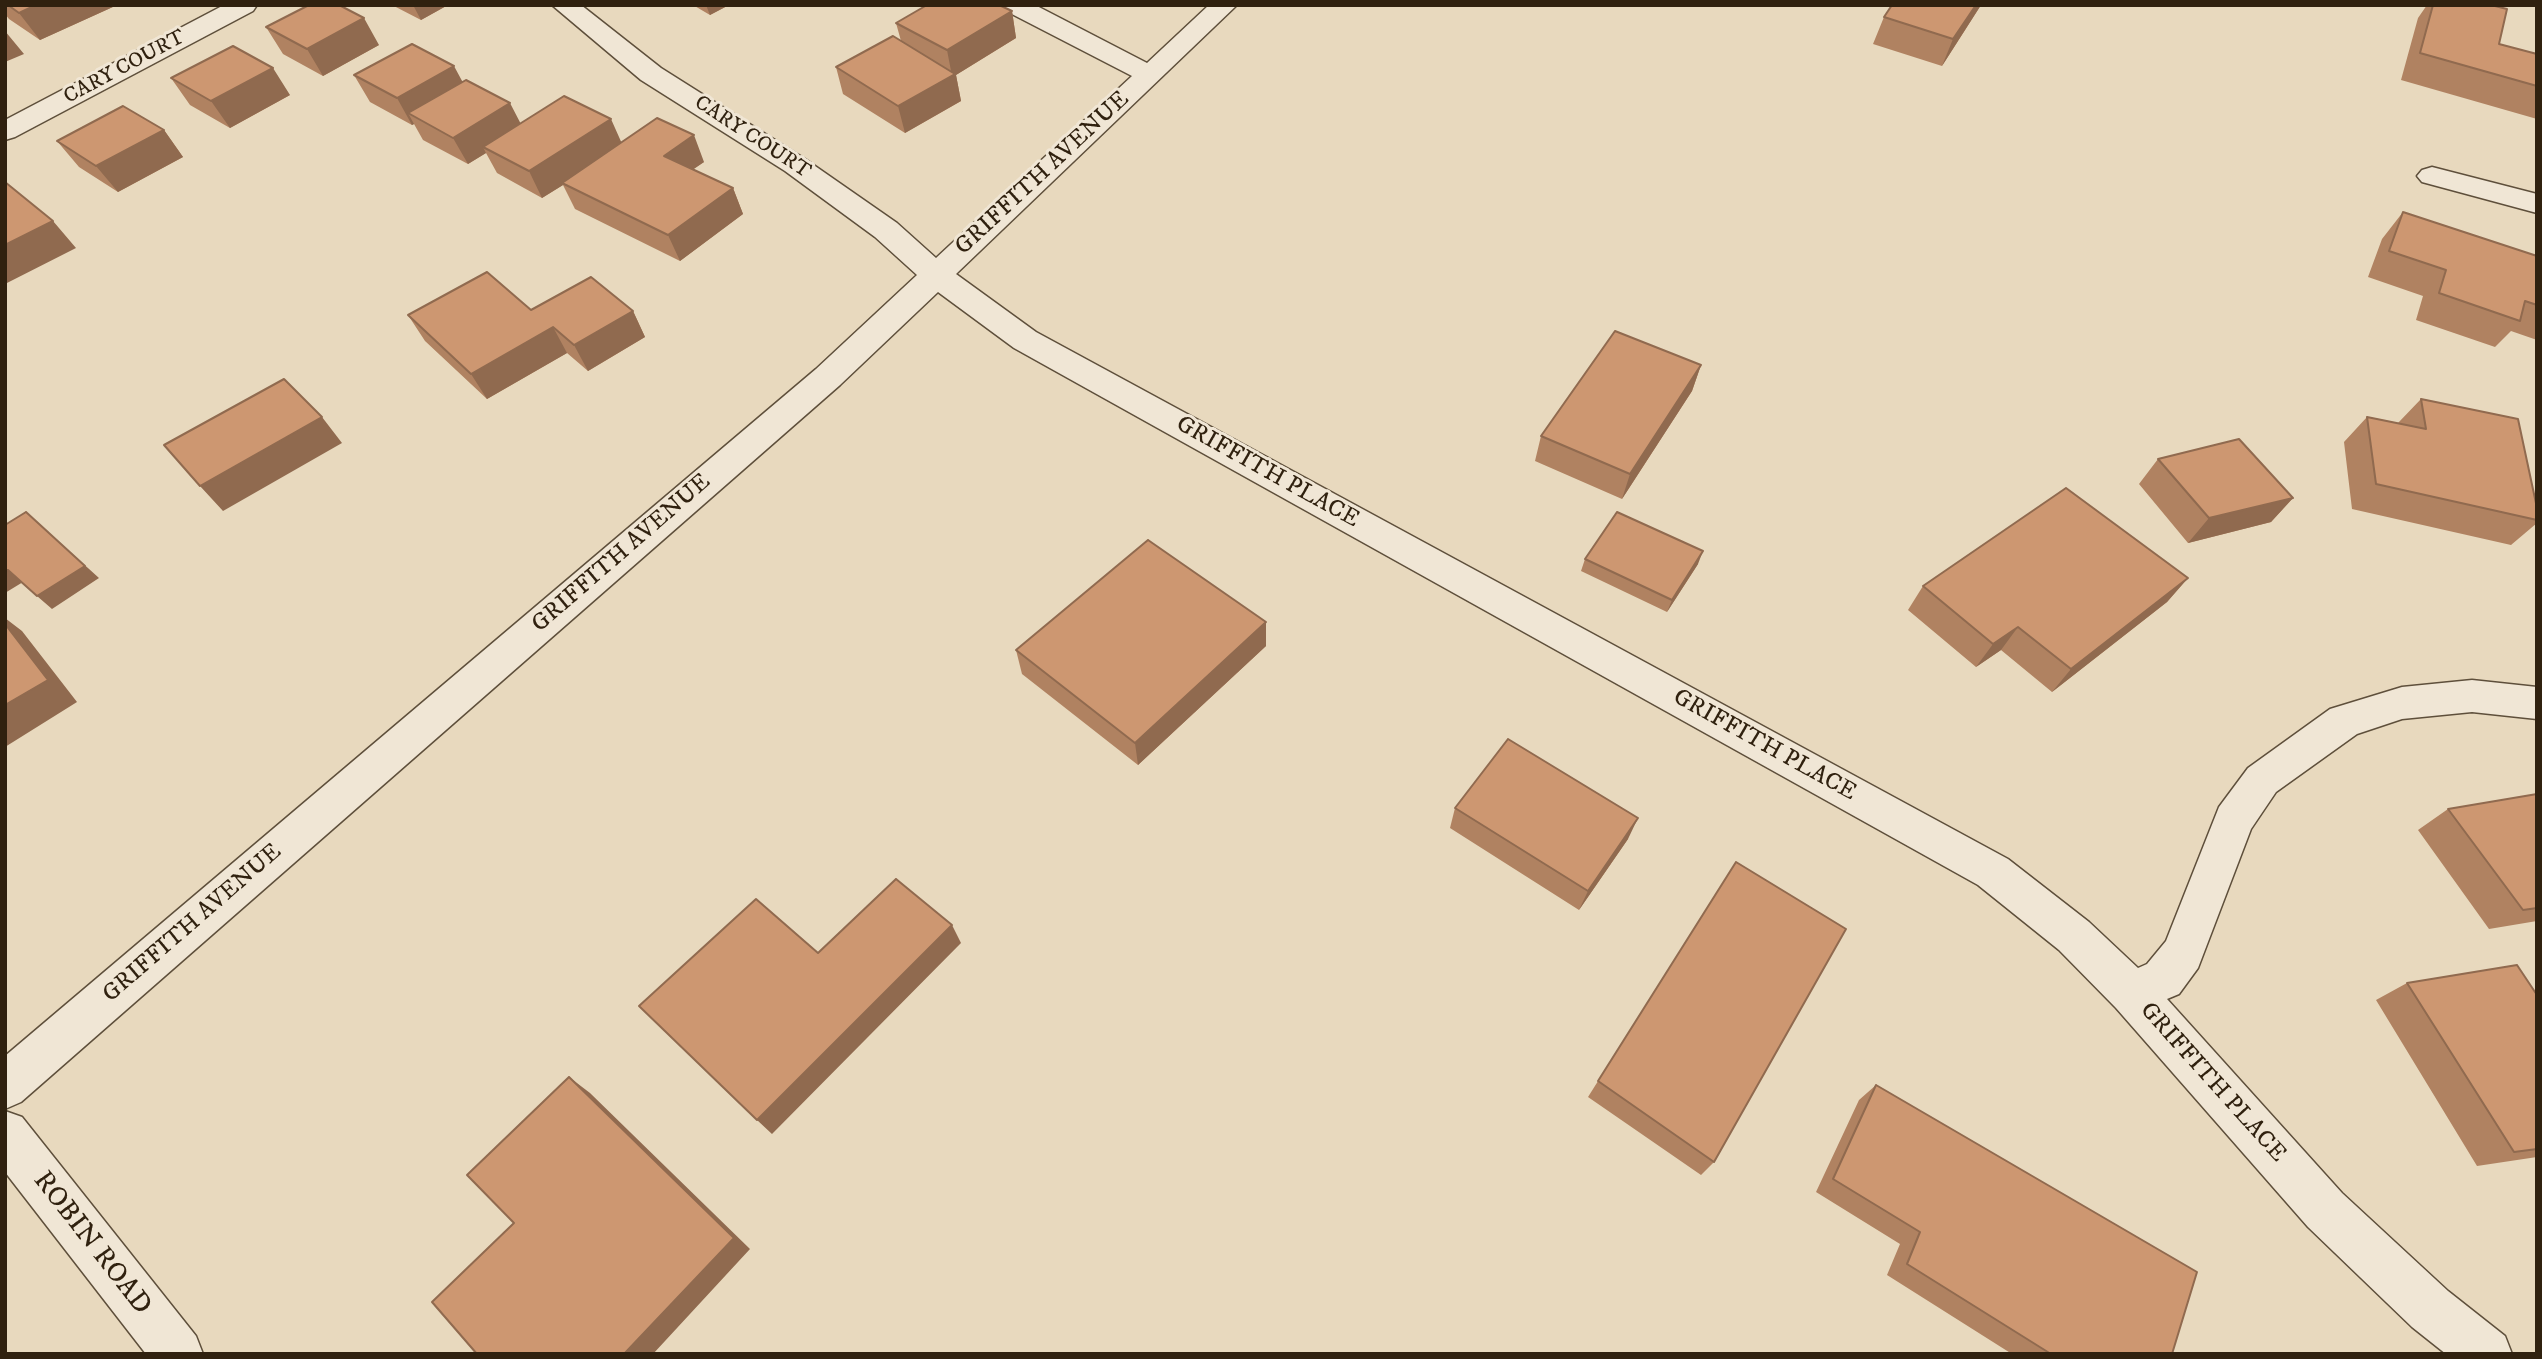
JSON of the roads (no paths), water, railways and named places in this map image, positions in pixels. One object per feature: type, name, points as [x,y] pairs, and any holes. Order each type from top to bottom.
[{"type":"street","name":"CARY COURT","points":[[5,131],[244,5]]},
{"type":"street","name":"CARY COURT","points":[[565,5],[595,26],[651,74],[795,165],[886,230],[936,275]]},
{"type":"street","points":[[1015,5],[1148,74]]},
{"type":"street","name":"GRIFFITH AVENUE","points":[[5,1086],[828,377],[1224,5]]},
{"type":"street","points":[[2432,176],[2537,204]]},
{"type":"street","name":"GRIFFITH PLACE","points":[[936,275],[1025,340],[1993,872],[2074,936],[2132,993],[2325,1210],[2430,1309],[2487,1354]]},
{"type":"street","points":[[2132,993],[2163,979],[2183,954],[2234,820],[2262,780],[2344,720],[2402,703],[2472,696],[2537,703]]},
{"type":"street","name":"ROBIN ROAD","points":[[5,1134],[178,1354]]}]
